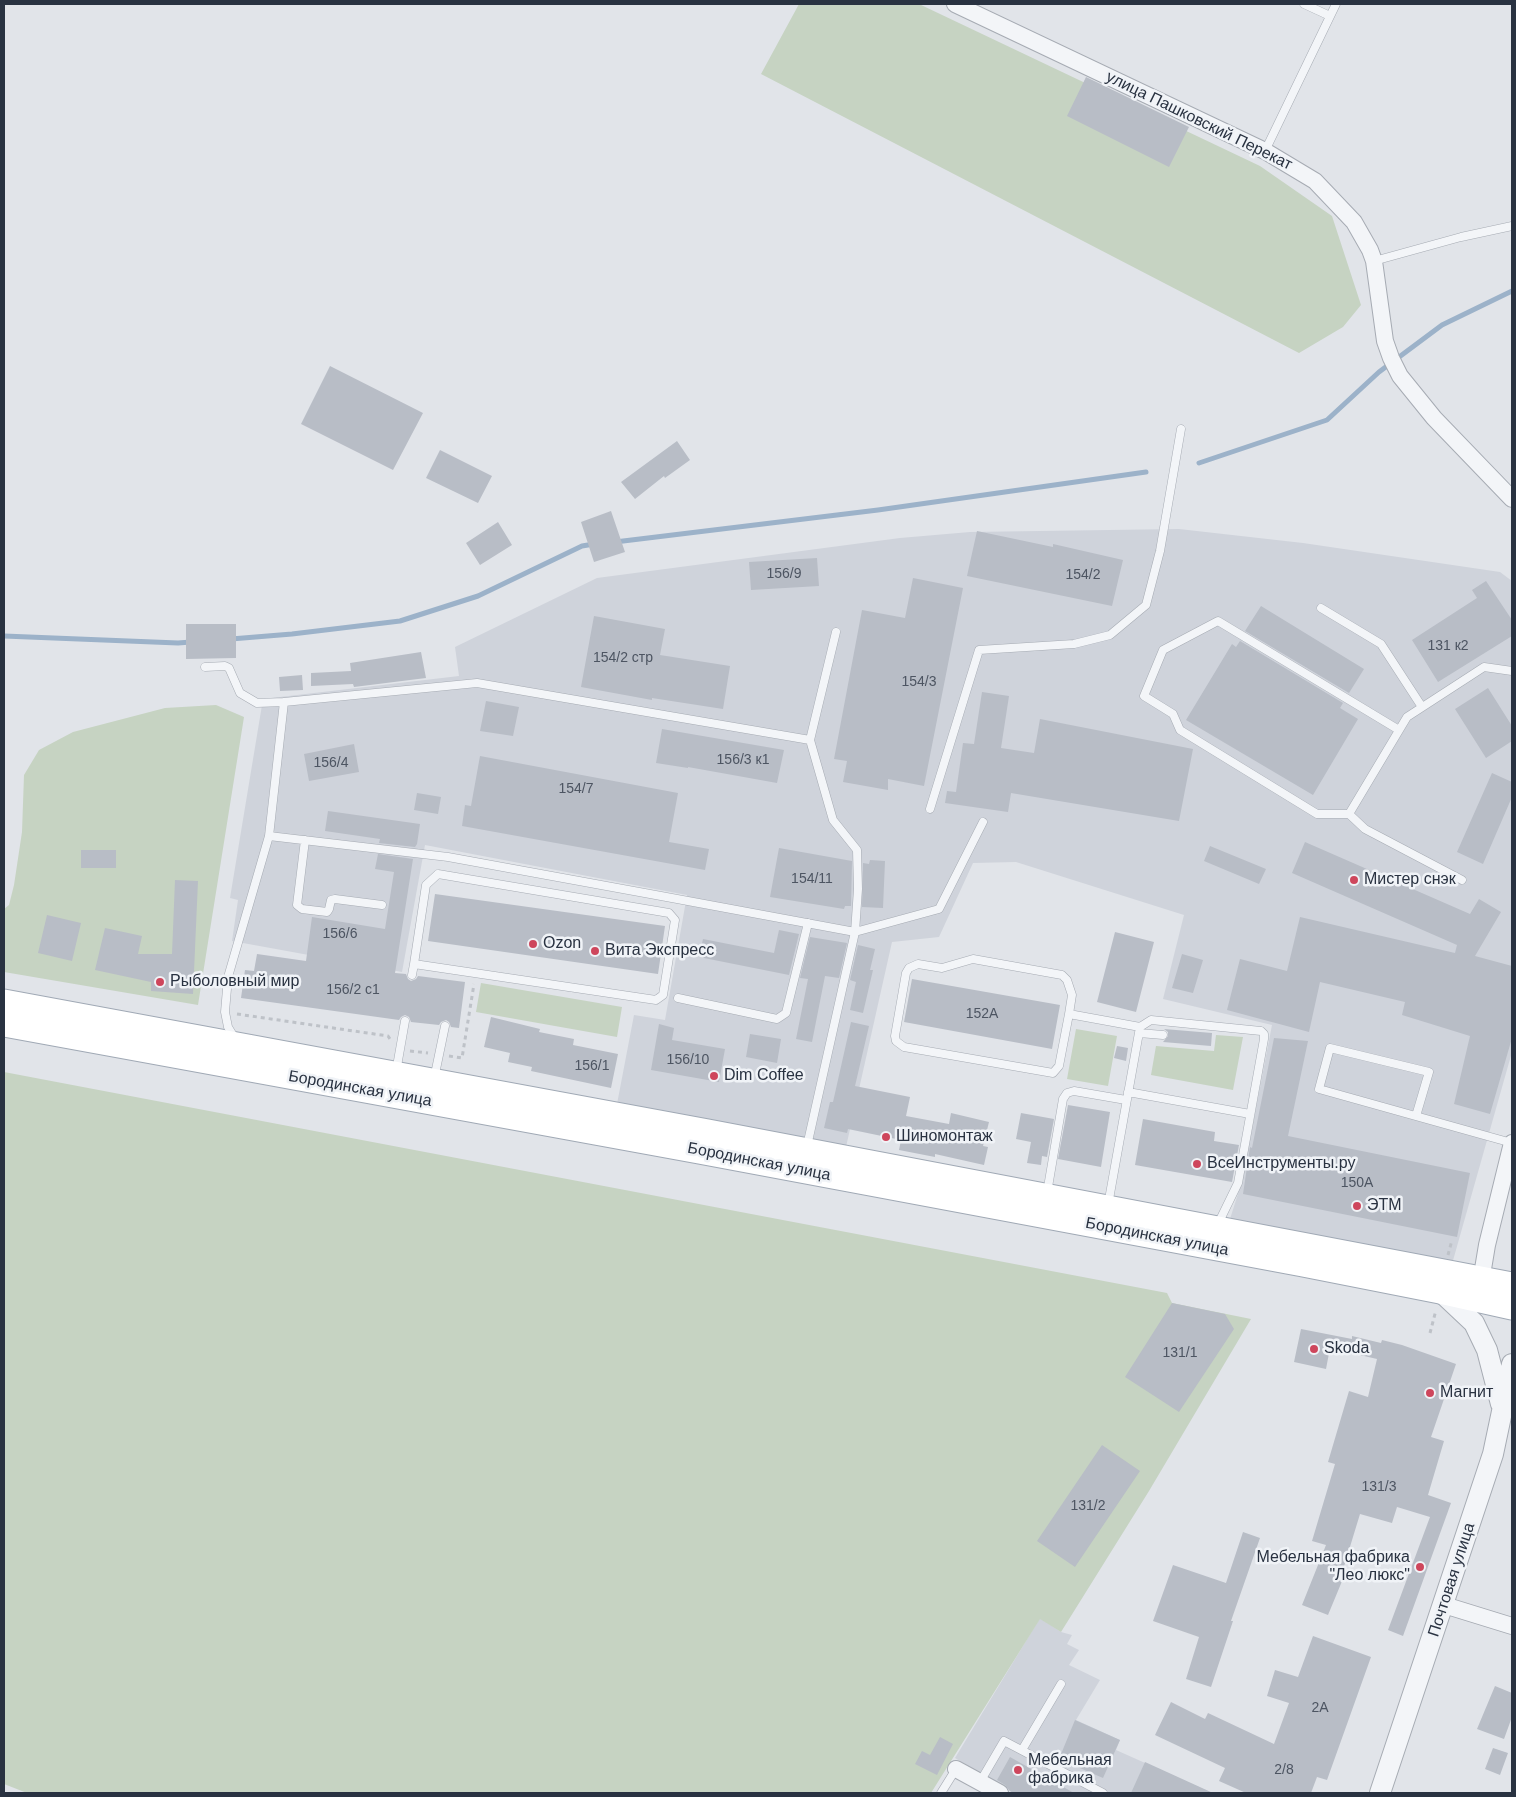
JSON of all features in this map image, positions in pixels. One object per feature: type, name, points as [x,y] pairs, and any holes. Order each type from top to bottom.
[{"type":"main road","name":"Бородинская улица","points":[[4,1002],[1216,1228],[1480,1289],[1512,1307]]},
{"type":"main road","name":"Бородинская улица","points":[[4,1024],[717,1154],[1440,1291],[1512,1285]]},
{"type":"street","name":"улица Пашковский Перекат","points":[[955,4],[1265,151],[1315,181],[1354,222],[1374,261],[1385,340],[1400,376],[1434,418],[1512,499]]},
{"type":"street","points":[[1480,1289],[1487,1245],[1512,1143]]},
{"type":"street","points":[[1440,1291],[1474,1323],[1487,1350],[1507,1410]]},
{"type":"street","name":"Почтовая улица","points":[[1380,1793],[1444,1605],[1507,1410],[1512,1364]]},
{"type":"street","points":[[1444,1605],[1512,1626]]},
{"type":"street","points":[[956,1769],[1000,1793]]},
{"type":"lane","points":[[1304,4],[1330,16]]},
{"type":"lane","points":[[1265,151],[1336,4]]},
{"type":"lane","points":[[1374,261],[1461,237],[1512,226]]},
{"type":"lane","points":[[930,809],[979,650],[1074,644],[1110,635],[1146,605],[1160,551],[1181,430]]},
{"type":"lane","points":[[1321,608],[1381,644],[1422,707]]},
{"type":"lane","points":[[1399,730],[1218,621],[1163,650],[1144,696],[1173,714],[1180,730],[1317,814],[1349,814],[1365,829],[1462,880]]},
{"type":"lane","points":[[806,1151],[855,932],[858,889],[857,850],[833,820],[810,740],[836,632]]},
{"type":"lane","points":[[205,667],[225,666],[229,668],[240,693],[257,703],[478,683],[810,740]]},
{"type":"lane","points":[[1349,814],[1407,717],[1484,667],[1512,671]]},
{"type":"lane","points":[[238,1045],[228,1027],[225,1012],[228,977],[269,836],[284,702]]},
{"type":"lane","points":[[269,836],[448,857],[855,932],[940,909],[984,822]]},
{"type":"lane","points":[[306,840],[296,905],[302,909],[326,912],[330,909],[331,900],[335,898],[382,905]]},
{"type":"lane","points":[[412,975],[426,884],[438,874],[669,913],[674,920],[663,996],[656,1000],[414,964]]},
{"type":"lane","points":[[678,998],[777,1019],[786,1013],[808,923]]},
{"type":"lane","points":[[973,959],[1062,975],[1067,980],[1072,995],[1068,1014],[1059,1066],[1053,1073],[904,1047],[896,1041],[906,973],[913,964],[942,968],[973,959]]},
{"type":"lane","points":[[1068,1014],[1163,1035]]},
{"type":"lane","points":[[1107,1208],[1139,1030],[1151,1020],[1261,1030],[1264,1034],[1264,1039],[1238,1183],[1216,1228]]},
{"type":"lane","points":[[396,1074],[405,1021]]},
{"type":"lane","points":[[434,1081],[445,1026]]},
{"type":"lane","points":[[1416,1116],[1428,1072],[1330,1048],[1319,1089],[1512,1143]]},
{"type":"lane","points":[[1046,1196],[1063,1099],[1066,1093],[1074,1091],[1127,1096],[1250,1114]]},
{"type":"lane","points":[[1022,1750],[1061,1684]]},
{"type":"lane","points":[[980,1782],[1004,1741],[1103,1793]]},
{"type":"lane","points":[[941,1793],[956,1769]]},
{"type":"path","points":[[225,1012],[388,1036],[400,1049],[462,1058],[476,973]]},
{"type":"shaded area","points":[[1179,529],[1303,543],[1500,572],[1512,581],[1512,1052],[1452,1264],[1230,1219],[1242,1181],[1272,1025],[1163,999],[1184,915],[1016,862],[973,863],[939,937],[892,942],[846,1147],[617,1104],[634,1015],[665,1020],[687,895],[425,845],[402,972],[232,941],[238,900],[230,898],[263,699],[459,676],[455,647],[597,578],[900,538],[970,532]]},
{"type":"shaded area","points":[[1040,1618],[1061,1632],[1072,1635],[1067,1644],[1079,1650],[1069,1665],[1100,1680],[1076,1720],[1120,1740],[1116,1750],[1210,1793],[1013,1793],[955,1758]]},
{"type":"green space","points":[[799,4],[919,4],[1260,166],[1332,216],[1361,305],[1343,327],[1299,353],[761,74]]},
{"type":"green space","points":[[216,705],[244,717],[198,1005],[4,972],[4,909],[9,905],[14,885],[22,832],[24,775],[39,750],[73,732],[165,708]]},
{"type":"green space","points":[[481,983],[622,1007],[617,1037],[476,1012]]},
{"type":"green space","points":[[1076,1029],[1117,1036],[1108,1086],[1067,1079]]},
{"type":"green space","points":[[1216,1035],[1243,1037],[1233,1090],[1151,1075],[1156,1046],[1214,1051]]},
{"type":"green space","points":[[4,1072],[1167,1293],[1172,1303],[1251,1319],[1149,1491],[1061,1632],[1040,1619],[931,1793],[27,1793],[4,1784]]},
{"type":"building","points":[[1086,77],[1189,127],[1169,167],[1067,116]]},
{"type":"building","points":[[330,366],[423,413],[393,470],[301,424]]},
{"type":"building","points":[[677,441],[690,460],[665,478],[664,476],[635,499],[621,482]]},
{"type":"building","points":[[440,450],[492,476],[478,503],[426,478]]},
{"type":"building","points":[[611,511],[625,552],[594,562],[581,522]]},
{"type":"building","points":[[498,522],[512,545],[480,565],[466,543]]},
{"type":"building","points":[[977,531],[1053,547],[1053,544],[1123,560],[1112,606],[967,576]]},
{"type":"building","points":[[817,558],[819,586],[751,590],[749,562]]},
{"type":"building","points":[[913,578],[963,588],[924,786],[888,779],[888,790],[843,782],[847,761],[834,759],[862,610],[905,618]]},
{"type":"building","points":[[1486,581],[1512,620],[1512,636],[1438,682],[1412,640],[1477,598],[1472,590]]},
{"type":"building","points":[[1261,606],[1364,669],[1349,693],[1245,631]]},
{"type":"building","points":[[594,616],[665,629],[660,655],[730,666],[723,709],[652,698],[652,700],[581,687]]},
{"type":"building","points":[[186,624],[236,624],[236,658],[186,659]]},
{"type":"building","points":[[1240,641],[1343,703],[1340,708],[1358,719],[1313,795],[1186,720],[1232,644],[1236,647]]},
{"type":"building","points":[[421,652],[426,678],[354,687],[353,684],[311,686],[311,673],[351,671],[350,663]]},
{"type":"building","points":[[302,675],[303,690],[280,691],[279,677]]},
{"type":"building","points":[[1488,688],[1512,726],[1512,741],[1486,758],[1455,709]]},
{"type":"building","points":[[982,692],[1009,696],[1001,748],[1034,753],[1040,719],[1193,749],[1179,821],[1011,793],[1008,812],[945,803],[947,791],[956,792],[963,743],[974,744]]},
{"type":"building","points":[[486,701],[519,707],[513,736],[480,731]]},
{"type":"building","points":[[662,729],[784,750],[777,783],[656,763]]},
{"type":"building","points":[[354,744],[359,772],[309,781],[304,754]]},
{"type":"building","points":[[480,756],[678,793],[669,842],[709,849],[705,870],[462,826],[465,805],[471,806]]},
{"type":"building","points":[[1492,773],[1512,782],[1512,797],[1483,864],[1457,852]]},
{"type":"building","points":[[417,793],[441,797],[438,814],[414,810]]},
{"type":"building","points":[[328,811],[420,824],[417,844],[415,847],[379,843],[380,839],[325,831]]},
{"type":"building","points":[[1305,842],[1470,914],[1479,899],[1501,912],[1475,956],[1512,966],[1512,1038],[1490,1114],[1454,1104],[1470,1036],[1402,1015],[1405,1002],[1320,982],[1309,1032],[1227,1010],[1240,959],[1287,971],[1300,917],[1455,953],[1457,945],[1292,873]]},
{"type":"building","points":[[1210,846],[1266,869],[1259,884],[1204,861]]},
{"type":"building","points":[[779,848],[852,861],[851,906],[845,906],[844,909],[770,897]]},
{"type":"building","points":[[81,850],[116,850],[116,868],[81,868]]},
{"type":"building","points":[[378,854],[413,859],[395,973],[406,974],[411,981],[418,976],[465,982],[459,1028],[451,1027],[446,1020],[439,1025],[411,1022],[409,1017],[405,1015],[399,1020],[241,998],[245,970],[254,971],[257,954],[306,961],[312,917],[385,929],[394,872],[375,869]]},
{"type":"building","points":[[870,860],[885,861],[883,908],[862,907],[863,863],[869,864]]},
{"type":"building","points":[[175,880],[198,881],[193,994],[151,991],[151,982],[95,970],[105,928],[142,936],[138,954],[172,954]]},
{"type":"building","points":[[435,894],[665,926],[658,974],[428,941]]},
{"type":"building","points":[[47,915],[81,923],[72,961],[38,953]]},
{"type":"building","points":[[779,930],[799,934],[789,975],[699,957],[703,939],[774,953]]},
{"type":"building","points":[[1115,932],[1154,942],[1136,1012],[1097,1002]]},
{"type":"building","points":[[810,937],[847,943],[839,978],[825,976],[812,1042],[796,1039],[808,979],[800,978]]},
{"type":"building","points":[[858,945],[875,949],[870,970],[873,970],[863,1013],[850,1010],[856,982],[850,980]]},
{"type":"building","points":[[1182,954],[1203,960],[1193,993],[1172,988]]},
{"type":"building","points":[[912,979],[1060,1005],[1052,1049],[904,1022]]},
{"type":"building","points":[[491,1017],[540,1029],[539,1032],[574,1039],[573,1045],[618,1054],[611,1088],[531,1071],[532,1067],[508,1062],[510,1053],[484,1047]]},
{"type":"building","points":[[851,1022],[869,1026],[855,1086],[910,1097],[906,1116],[949,1124],[951,1113],[989,1122],[983,1146],[988,1147],[984,1165],[935,1154],[935,1157],[899,1150],[901,1140],[848,1129],[847,1133],[824,1128],[830,1102],[833,1102]]},
{"type":"building","points":[[659,1024],[674,1028],[672,1040],[725,1049],[719,1082],[651,1070]]},
{"type":"building","points":[[1164,1029],[1212,1033],[1211,1046],[1163,1042],[1168,1036],[1168,1032]]},
{"type":"building","points":[[750,1034],[781,1039],[777,1063],[746,1057]]},
{"type":"building","points":[[1274,1038],[1308,1041],[1288,1136],[1470,1173],[1457,1237],[1243,1194],[1250,1147],[1252,1148]]},
{"type":"building","points":[[1117,1046],[1128,1048],[1126,1061],[1114,1058]]},
{"type":"building","points":[[1068,1105],[1110,1112],[1101,1167],[1058,1159]]},
{"type":"building","points":[[1021,1113],[1054,1119],[1047,1157],[1042,1156],[1041,1165],[1027,1163],[1031,1142],[1016,1139]]},
{"type":"building","points":[[1143,1119],[1215,1132],[1214,1141],[1239,1145],[1232,1182],[1135,1165]]},
{"type":"building","points":[[1172,1303],[1225,1314],[1234,1329],[1179,1412],[1125,1377]]},
{"type":"building","points":[[1301,1329],[1352,1339],[1352,1336],[1381,1343],[1382,1340],[1456,1364],[1431,1437],[1444,1441],[1428,1495],[1451,1503],[1403,1636],[1388,1630],[1430,1517],[1397,1507],[1392,1523],[1360,1514],[1342,1573],[1345,1574],[1328,1615],[1302,1605],[1326,1545],[1312,1541],[1335,1464],[1328,1462],[1349,1391],[1368,1397],[1377,1359],[1330,1348],[1326,1369],[1294,1362]]},
{"type":"building","points":[[1102,1445],[1140,1471],[1075,1567],[1037,1541]]},
{"type":"building","points":[[1243,1532],[1260,1538],[1231,1621],[1233,1621],[1211,1687],[1186,1679],[1199,1637],[1153,1621],[1173,1565],[1226,1583]]},
{"type":"building","points":[[1313,1636],[1371,1657],[1327,1780],[1317,1777],[1311,1793],[1246,1793],[1219,1781],[1225,1768],[1155,1735],[1171,1702],[1205,1719],[1208,1713],[1274,1744],[1289,1703],[1267,1696],[1275,1670],[1298,1677]]},
{"type":"building","points":[[1495,1686],[1512,1693],[1512,1717],[1504,1739],[1477,1729]]},
{"type":"building","points":[[1075,1720],[1120,1740],[1103,1778],[1059,1759]]},
{"type":"building","points":[[940,1737],[953,1744],[937,1775],[915,1764],[922,1751],[930,1755]]},
{"type":"building","points":[[1493,1748],[1508,1753],[1500,1775],[1485,1769]]},
{"type":"building","name":"Мебельная фабрика","points":[[1010,1757],[1074,1793],[1013,1793],[997,1780]]},
{"type":"building","name":"Мебельная фабрика","points":[[1145,1762],[1213,1793],[1131,1793]]},
{"type":"waterway","points":[[1199,463],[1327,420],[1379,372],[1442,325],[1512,291]]},
{"type":"waterway","points":[[615,542],[878,510],[1146,472]]},
{"type":"waterway","points":[[231,639],[400,621],[478,596],[582,546],[594,544]]},
{"type":"waterway","points":[[4,636],[191,642]]},
{"type":"place","name":"Мистер снэк","points":[[1354,880]]},
{"type":"place","name":"Ozon","points":[[533,944]]},
{"type":"place","name":"Вита Экспресс","points":[[595,951]]},
{"type":"place","name":"Рыболовный мир","points":[[160,982]]},
{"type":"place","name":"Dim Coffee","points":[[714,1076]]},
{"type":"place","name":"Шиномонтаж","points":[[886,1137]]},
{"type":"place","name":"ВсеИнструменты.ру","points":[[1197,1164]]},
{"type":"place","name":"ЭТМ","points":[[1357,1206]]},
{"type":"place","name":"Skoda","points":[[1314,1349]]},
{"type":"place","name":"Магнит","points":[[1430,1393]]},
{"type":"place","name":"Мебельная фабрика \"Лео люкс\"","points":[[1420,1567]]},
{"type":"place","name":"Мебельная фабрика","points":[[1018,1770]]}]
